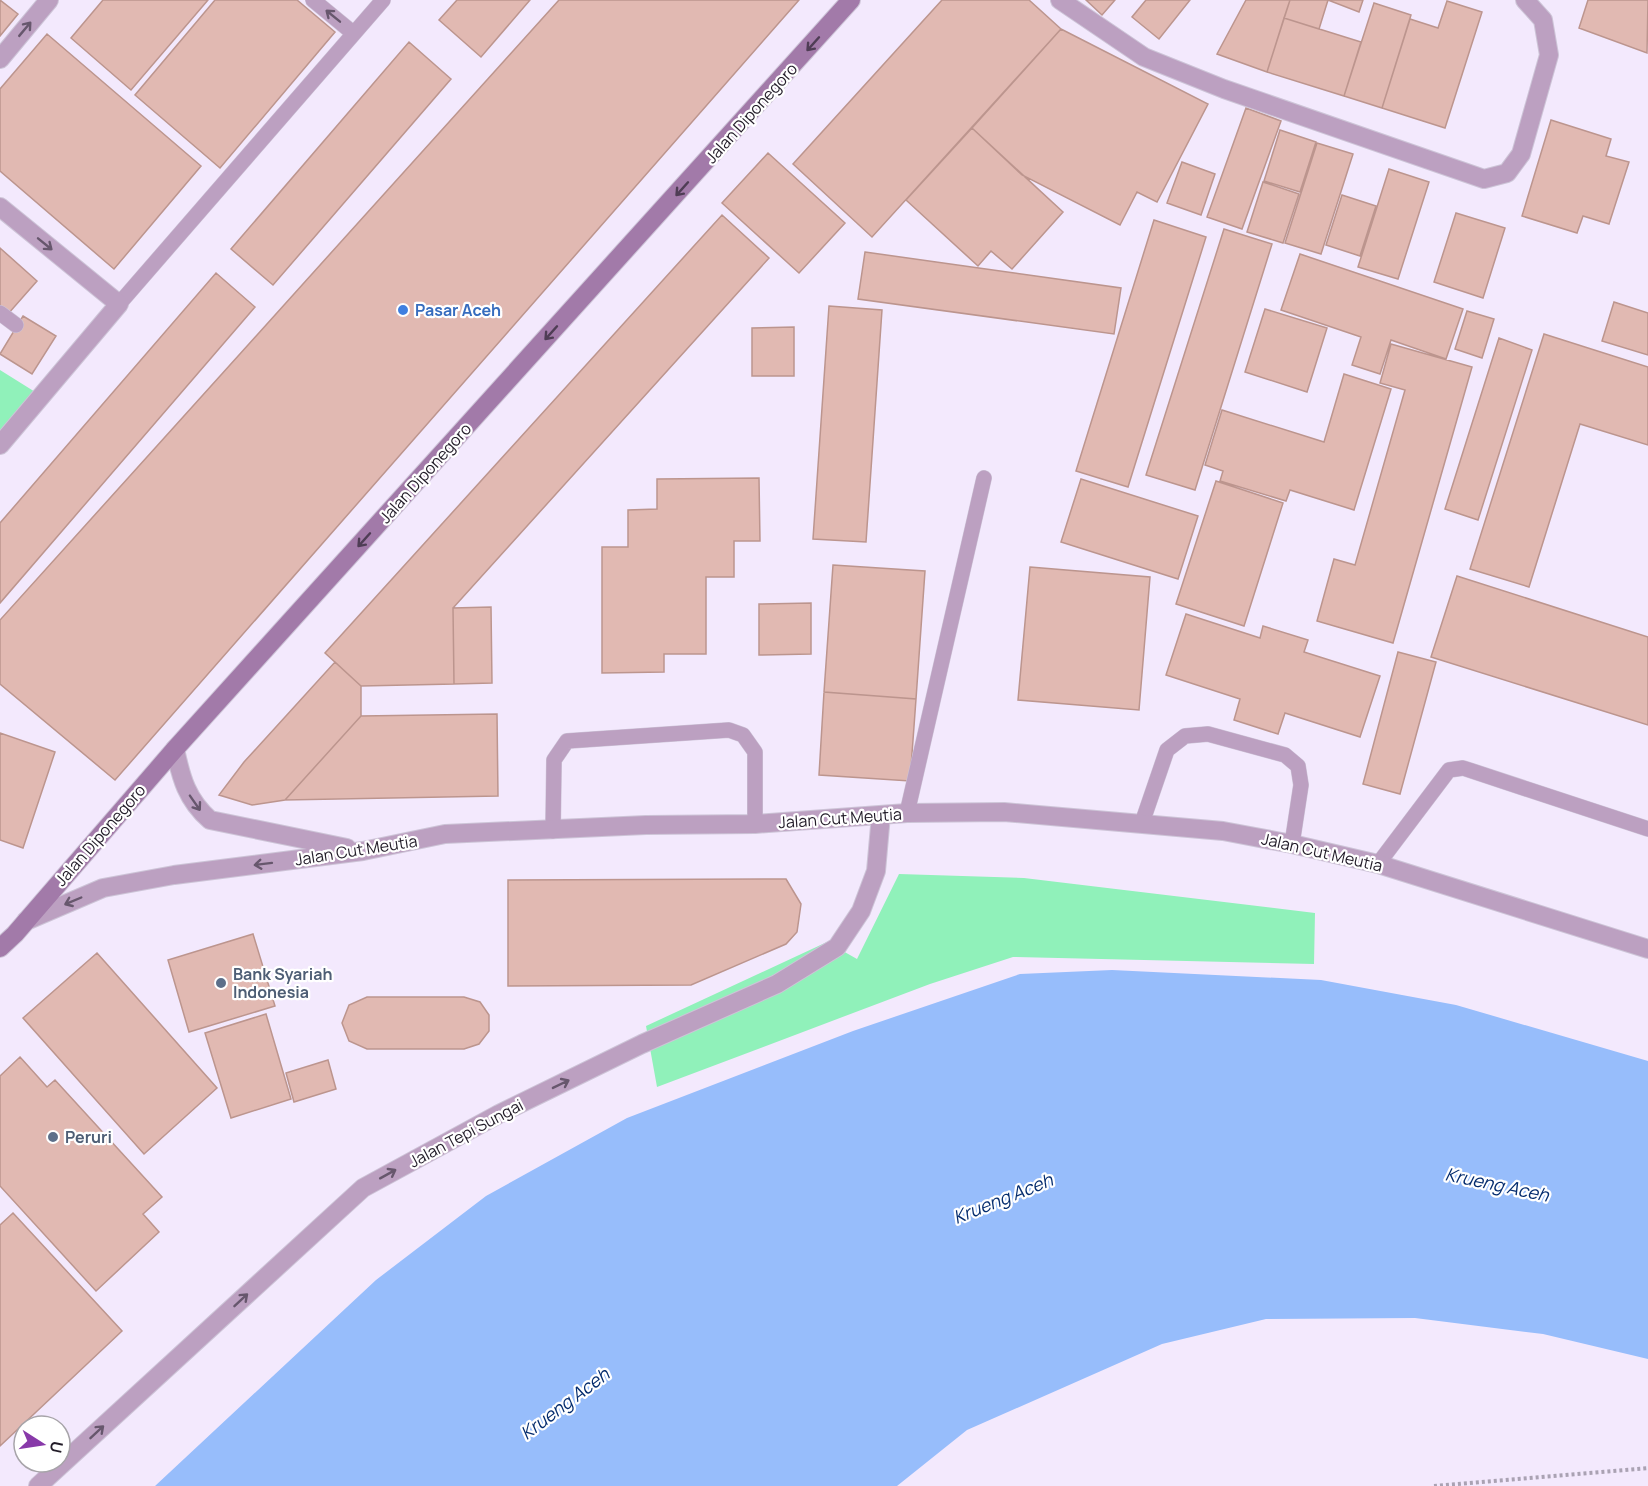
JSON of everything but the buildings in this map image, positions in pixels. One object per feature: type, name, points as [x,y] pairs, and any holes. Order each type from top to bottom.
[{"type":"main road","name":"Jalan Diponegoro","points":[[0,948],[14,927],[851,0]]},
{"type":"street","points":[[0,59],[49,0]]},
{"type":"street","points":[[1060,0],[1144,57],[1224,89],[1484,179],[1507,173],[1521,154],[1549,55],[1544,20],[1526,0]]},
{"type":"street","points":[[0,207],[119,304],[0,446]]},
{"type":"street","points":[[175,749],[182,780],[194,806],[210,820],[363,851]]},
{"type":"street","name":"Jalan Cut Meutia","points":[[14,927],[103,888],[174,876],[363,851],[445,834],[553,831],[646,825],[755,824],[907,813],[1004,812],[1223,831],[1292,844],[1378,864],[1648,949]]},
{"type":"street","name":"Jalan Tepi Sungai","points":[[38,1486],[363,1188],[499,1114],[642,1044],[777,984],[837,947],[861,911],[876,871],[881,815]]},
{"type":"lane","points":[[313,0],[353,33]]},
{"type":"lane","points":[[119,304],[383,0]]},
{"type":"lane","points":[[0,313],[16,325]]},
{"type":"lane","points":[[907,813],[984,478]]},
{"type":"lane","points":[[553,831],[554,760],[567,741],[729,730],[743,735],[755,752],[755,824]]},
{"type":"lane","points":[[1142,823],[1167,750],[1185,736],[1208,734],[1285,755],[1298,766],[1301,785],[1292,844]]},
{"type":"lane","points":[[1378,864],[1449,770],[1464,768],[1648,829]]},
{"type":"path","points":[[1434,1486],[1648,1468]]},
{"type":"green space","points":[[0,370],[40,395],[0,435]]},
{"type":"green space","points":[[899,874],[1024,878],[1315,913],[1314,964],[1013,957],[930,984],[657,1087],[646,1026],[827,942],[857,959]]},
{"type":"water","name":"Krueng Aceh","points":[[1112,970],[1321,980],[1456,1005],[1648,1061],[1648,1359],[1543,1334],[1415,1318],[1266,1319],[1162,1344],[967,1430],[897,1486],[155,1486],[376,1280],[486,1196],[627,1118],[853,1031],[1020,974]]},
{"type":"place","name":"Pasar Aceh","points":[[403,310]]},
{"type":"place","name":"Bank Syariah Indonesia","points":[[221,983]]},
{"type":"place","name":"Peruri","points":[[53,1137]]}]
